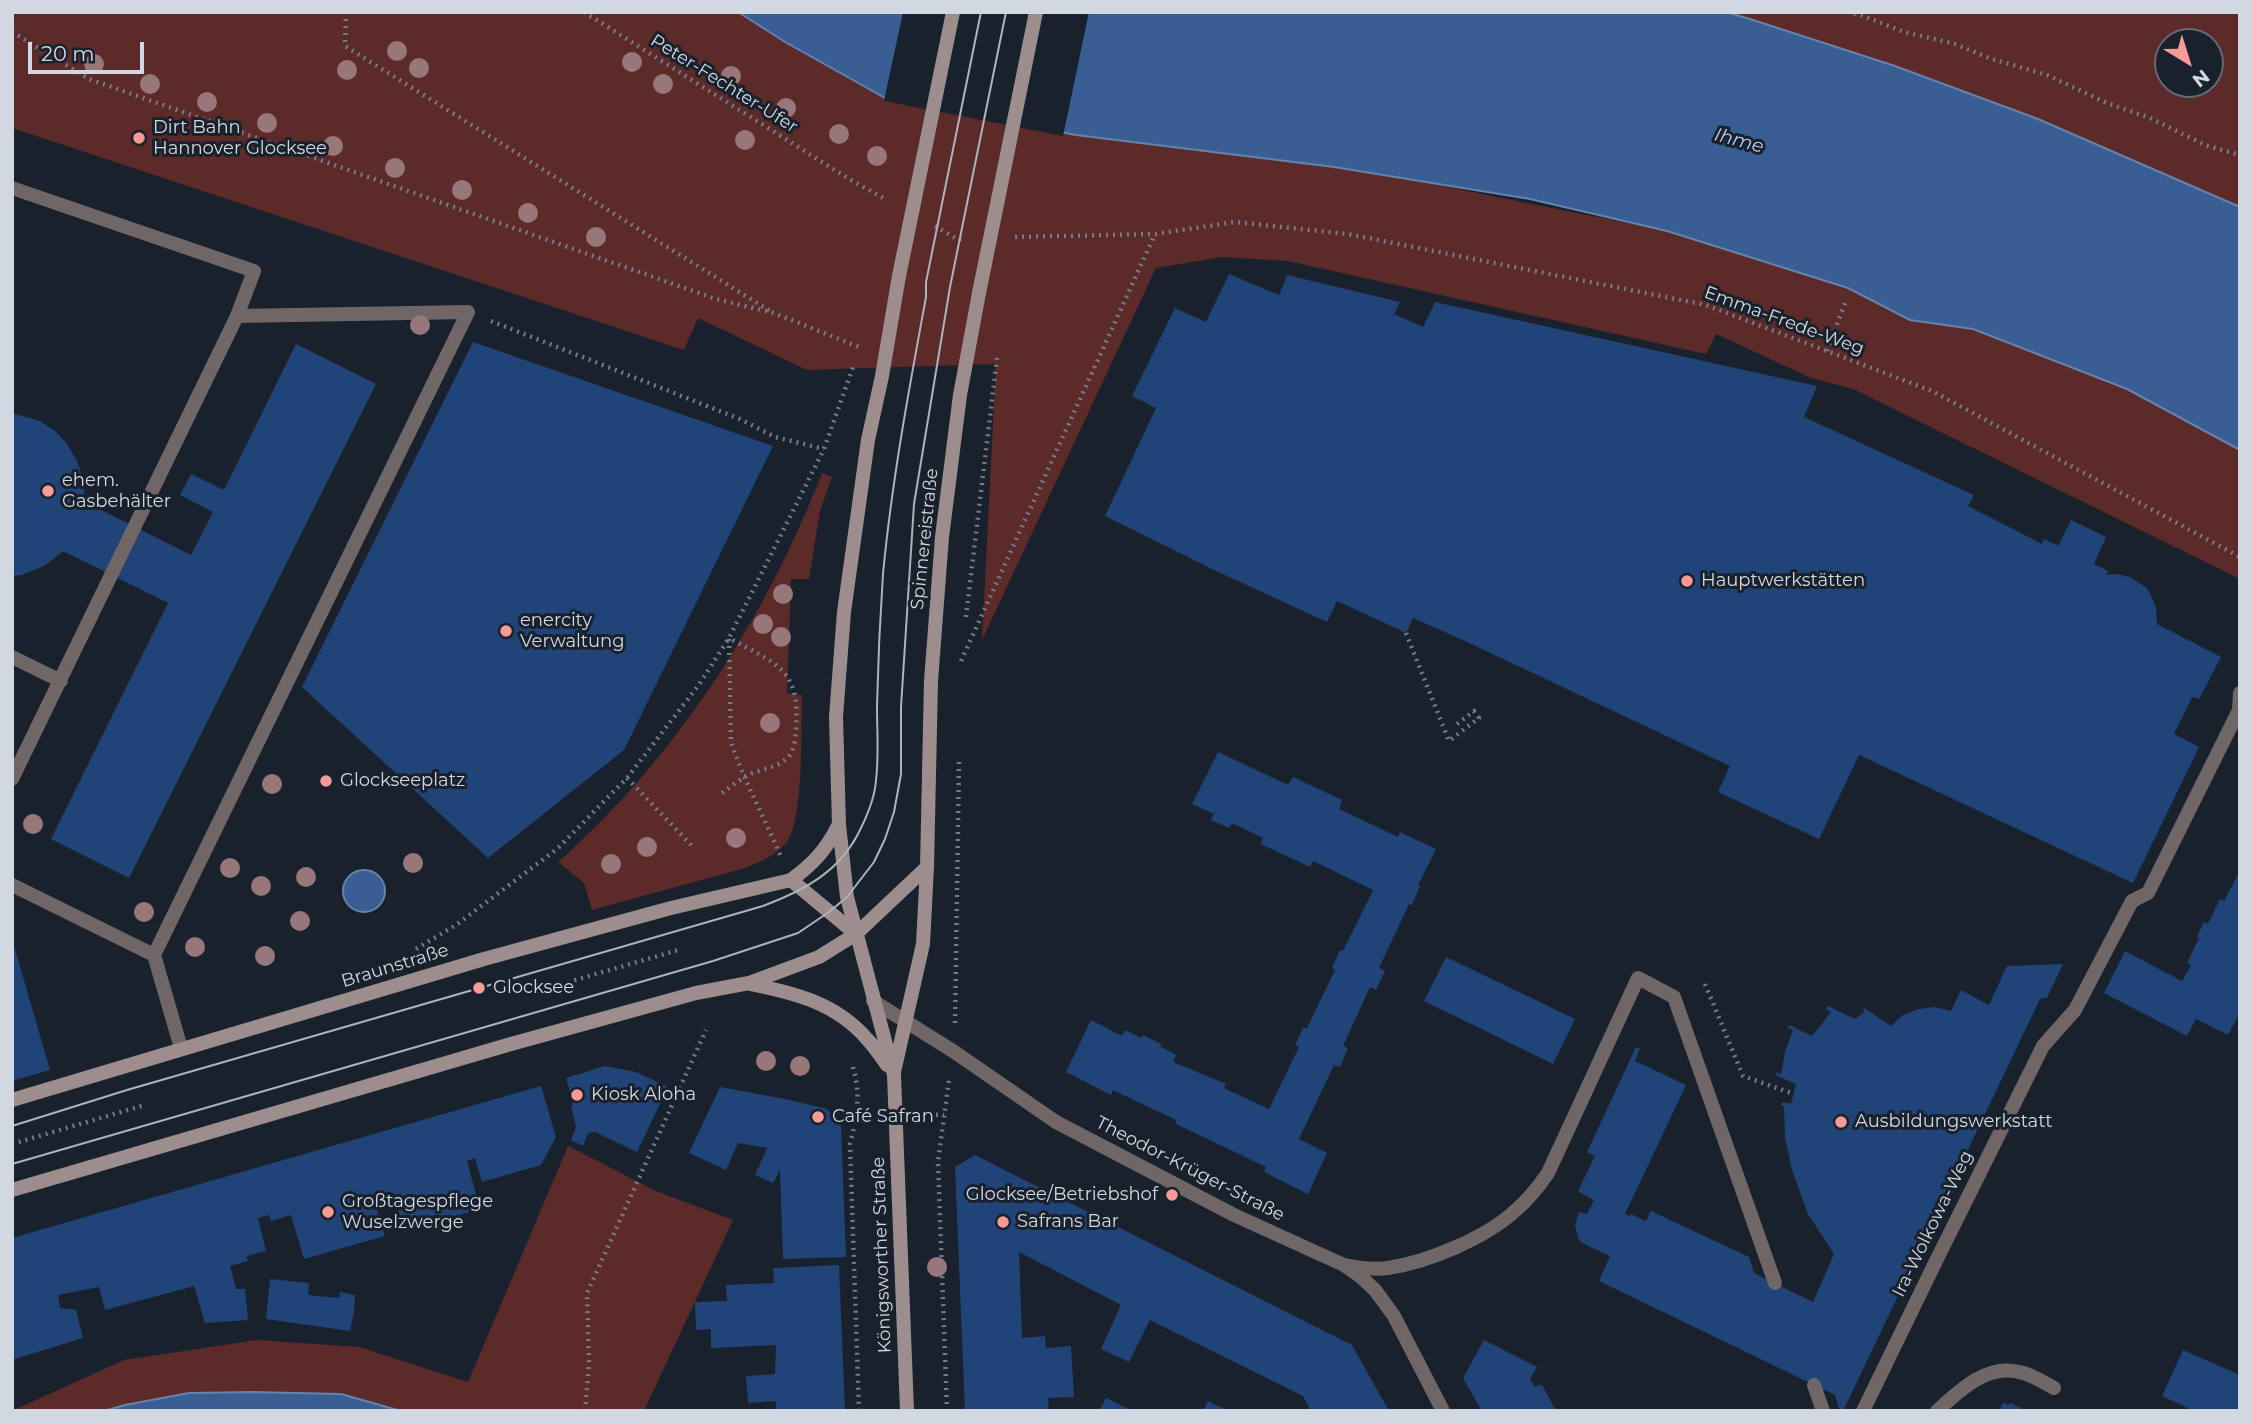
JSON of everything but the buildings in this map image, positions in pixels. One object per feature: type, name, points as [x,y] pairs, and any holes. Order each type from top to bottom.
[{"type":"street","points":[[856,934],[847,897],[839,825],[836,717],[844,612],[868,440],[953,12]]},
{"type":"street","name":"Spinnereistraße","points":[[894,1075],[923,944],[931,681],[942,537],[960,395],[1036,12]]},
{"type":"street","points":[[14,193],[254,271],[237,316],[61,681],[14,771]]},
{"type":"street","points":[[181,1048],[154,955],[468,312],[237,316]]},
{"type":"street","points":[[12,657],[61,681]]},
{"type":"street","name":"Ira-Wolkowa-Weg","points":[[1863,1411],[2043,1046],[2075,1010],[2132,901],[2148,892],[2239,710],[2240,693]]},
{"type":"street","name":"Braunstraße","points":[[12,1100],[497,956],[671,908],[791,880],[828,846],[839,825]]},
{"type":"street","points":[[12,1190],[511,1044],[696,993],[749,984],[819,957],[856,934],[927,867]]},
{"type":"street","points":[[791,880],[856,934]]},
{"type":"street","points":[[12,885],[154,955]]},
{"type":"street","name":"Königsworther Straße","points":[[856,934],[894,1075],[907,1411]]},
{"type":"street","points":[[1344,1265],[1367,1269],[1415,1262],[1458,1245],[1496,1225],[1527,1200],[1548,1172],[1638,978],[1674,997],[1775,1283]]},
{"type":"street","points":[[749,984],[795,993],[834,1010],[867,1038],[894,1075]]},
{"type":"street","name":"Theodor-Krüger-Straße","points":[[873,1001],[1026,1103],[1087,1140],[1234,1214],[1344,1265],[1361,1277],[1385,1303],[1443,1411]]},
{"type":"street","points":[[1937,1411],[1966,1385],[1989,1374],[2003,1371],[2021,1372],[2054,1388]]},
{"type":"street","points":[[1814,1385],[1823,1411]]},
{"type":"path","points":[[346,12],[345,46],[774,313]]},
{"type":"path","name":"Peter-Fechter-Ufer","points":[[584,12],[849,178],[897,205]]},
{"type":"path","points":[[1847,12],[2047,75],[2108,103],[2150,118],[2205,145],[2240,155]]},
{"type":"path","points":[[12,32],[89,79],[716,299],[774,313],[860,347],[824,449],[729,638],[698,686],[627,778],[557,849],[456,925]]},
{"type":"path","name":"Emma-Frede-Weg","points":[[1012,237],[1155,234],[1235,222],[1348,234],[1706,305],[1932,391],[2240,557]]},
{"type":"path","points":[[933,225],[957,239],[971,238]]},
{"type":"path","points":[[964,635],[961,663],[1155,234]]},
{"type":"path","points":[[1827,351],[1844,303]]},
{"type":"path","points":[[468,312],[740,419],[775,437],[824,449]]},
{"type":"path","points":[[965,622],[998,350]]},
{"type":"path","points":[[1406,633],[1449,741],[1479,718],[1474,711],[1457,724]]},
{"type":"path","points":[[729,638],[731,742],[768,827]]},
{"type":"path","points":[[722,793],[746,776],[780,764],[788,758],[794,745],[796,701],[793,686],[786,674],[776,665],[729,638]]},
{"type":"path","points":[[627,778],[694,848]]},
{"type":"path","points":[[534,992],[682,949]]},
{"type":"path","points":[[1705,984],[1743,1076],[1794,1094]]},
{"type":"path","points":[[585,1411],[589,1363],[587,1293],[706,1030]]},
{"type":"path","points":[[851,1062],[858,1092],[858,1112],[850,1144],[859,1411]]},
{"type":"path","points":[[12,1144],[145,1105]]},
{"type":"shaded area","points":[[12,12],[738,12],[785,42],[885,98],[1408,179],[1667,231],[1848,288],[1910,320],[1973,329],[2127,389],[2240,450],[2240,579],[1853,389],[1811,378],[1716,334],[1706,354],[1288,261],[1222,257],[1156,268],[982,640],[996,364],[807,370],[698,318],[684,350],[12,128]]},
{"type":"shaded area","points":[[1726,12],[2240,12],[2240,207],[2038,119],[1895,66]]},
{"type":"shaded area","points":[[822,473],[832,477],[820,511],[809,579],[791,579],[787,693],[802,695],[802,729],[799,794],[787,842],[762,861],[745,868],[592,910],[584,883],[558,862],[641,778],[713,683],[745,633],[773,581]]},
{"type":"shaded area","points":[[568,1146],[656,1191],[733,1220],[644,1411],[401,1411],[341,1394],[125,1405],[104,1411],[12,1411],[124,1360],[257,1340],[359,1347],[468,1382]]},
{"type":"water","name":"Ihme","points":[[738,12],[1726,12],[1895,66],[2038,119],[2240,207],[2240,450],[2127,389],[1973,329],[1910,320],[1848,288],[1667,231],[1530,199],[1334,167],[1076,135],[885,98],[785,42]]},
{"type":"water","points":[[364,870],[379,876],[385,891],[379,906],[364,912],[349,906],[343,891],[349,876]]},
{"type":"water","points":[[189,1393],[341,1394],[401,1411],[104,1411]]},
{"type":"pier","points":[[903,12],[1089,12],[1063,136],[884,101]]},
{"type":"tram line","points":[[12,1126],[127,1090],[763,906],[792,894],[819,878],[842,857],[863,825],[875,786],[881,607],[891,504],[926,297],[926,282],[981,12]]},
{"type":"tram line","points":[[12,1164],[713,961],[798,933],[847,897],[874,862],[885,839],[894,812],[901,774],[901,707],[914,504],[950,287],[1006,12]]},
{"type":"place","name":"Dirt Bahn Hannover Glocksee","points":[[139,138]]},
{"type":"place","name":"ehem. Gasbehälter","points":[[48,491]]},
{"type":"place","name":"Hauptwerkstätten","points":[[1687,581]]},
{"type":"place","name":"enercity Verwaltung","points":[[506,631]]},
{"type":"place","name":"Glockseeplatz","points":[[326,781]]},
{"type":"place","name":"Glocksee","points":[[479,988]]},
{"type":"place","name":"Kiosk Aloha","points":[[577,1095]]},
{"type":"place","name":"Café Safran","points":[[818,1117]]},
{"type":"place","name":"Ausbildungswerkstatt","points":[[1841,1122]]},
{"type":"place","name":"Glocksee/Betriebshof","points":[[1172,1195]]},
{"type":"place","name":"Großtagespflege Wuselzwerge","points":[[328,1212]]},
{"type":"place","name":"Safrans Bar","points":[[1003,1222]]}]
